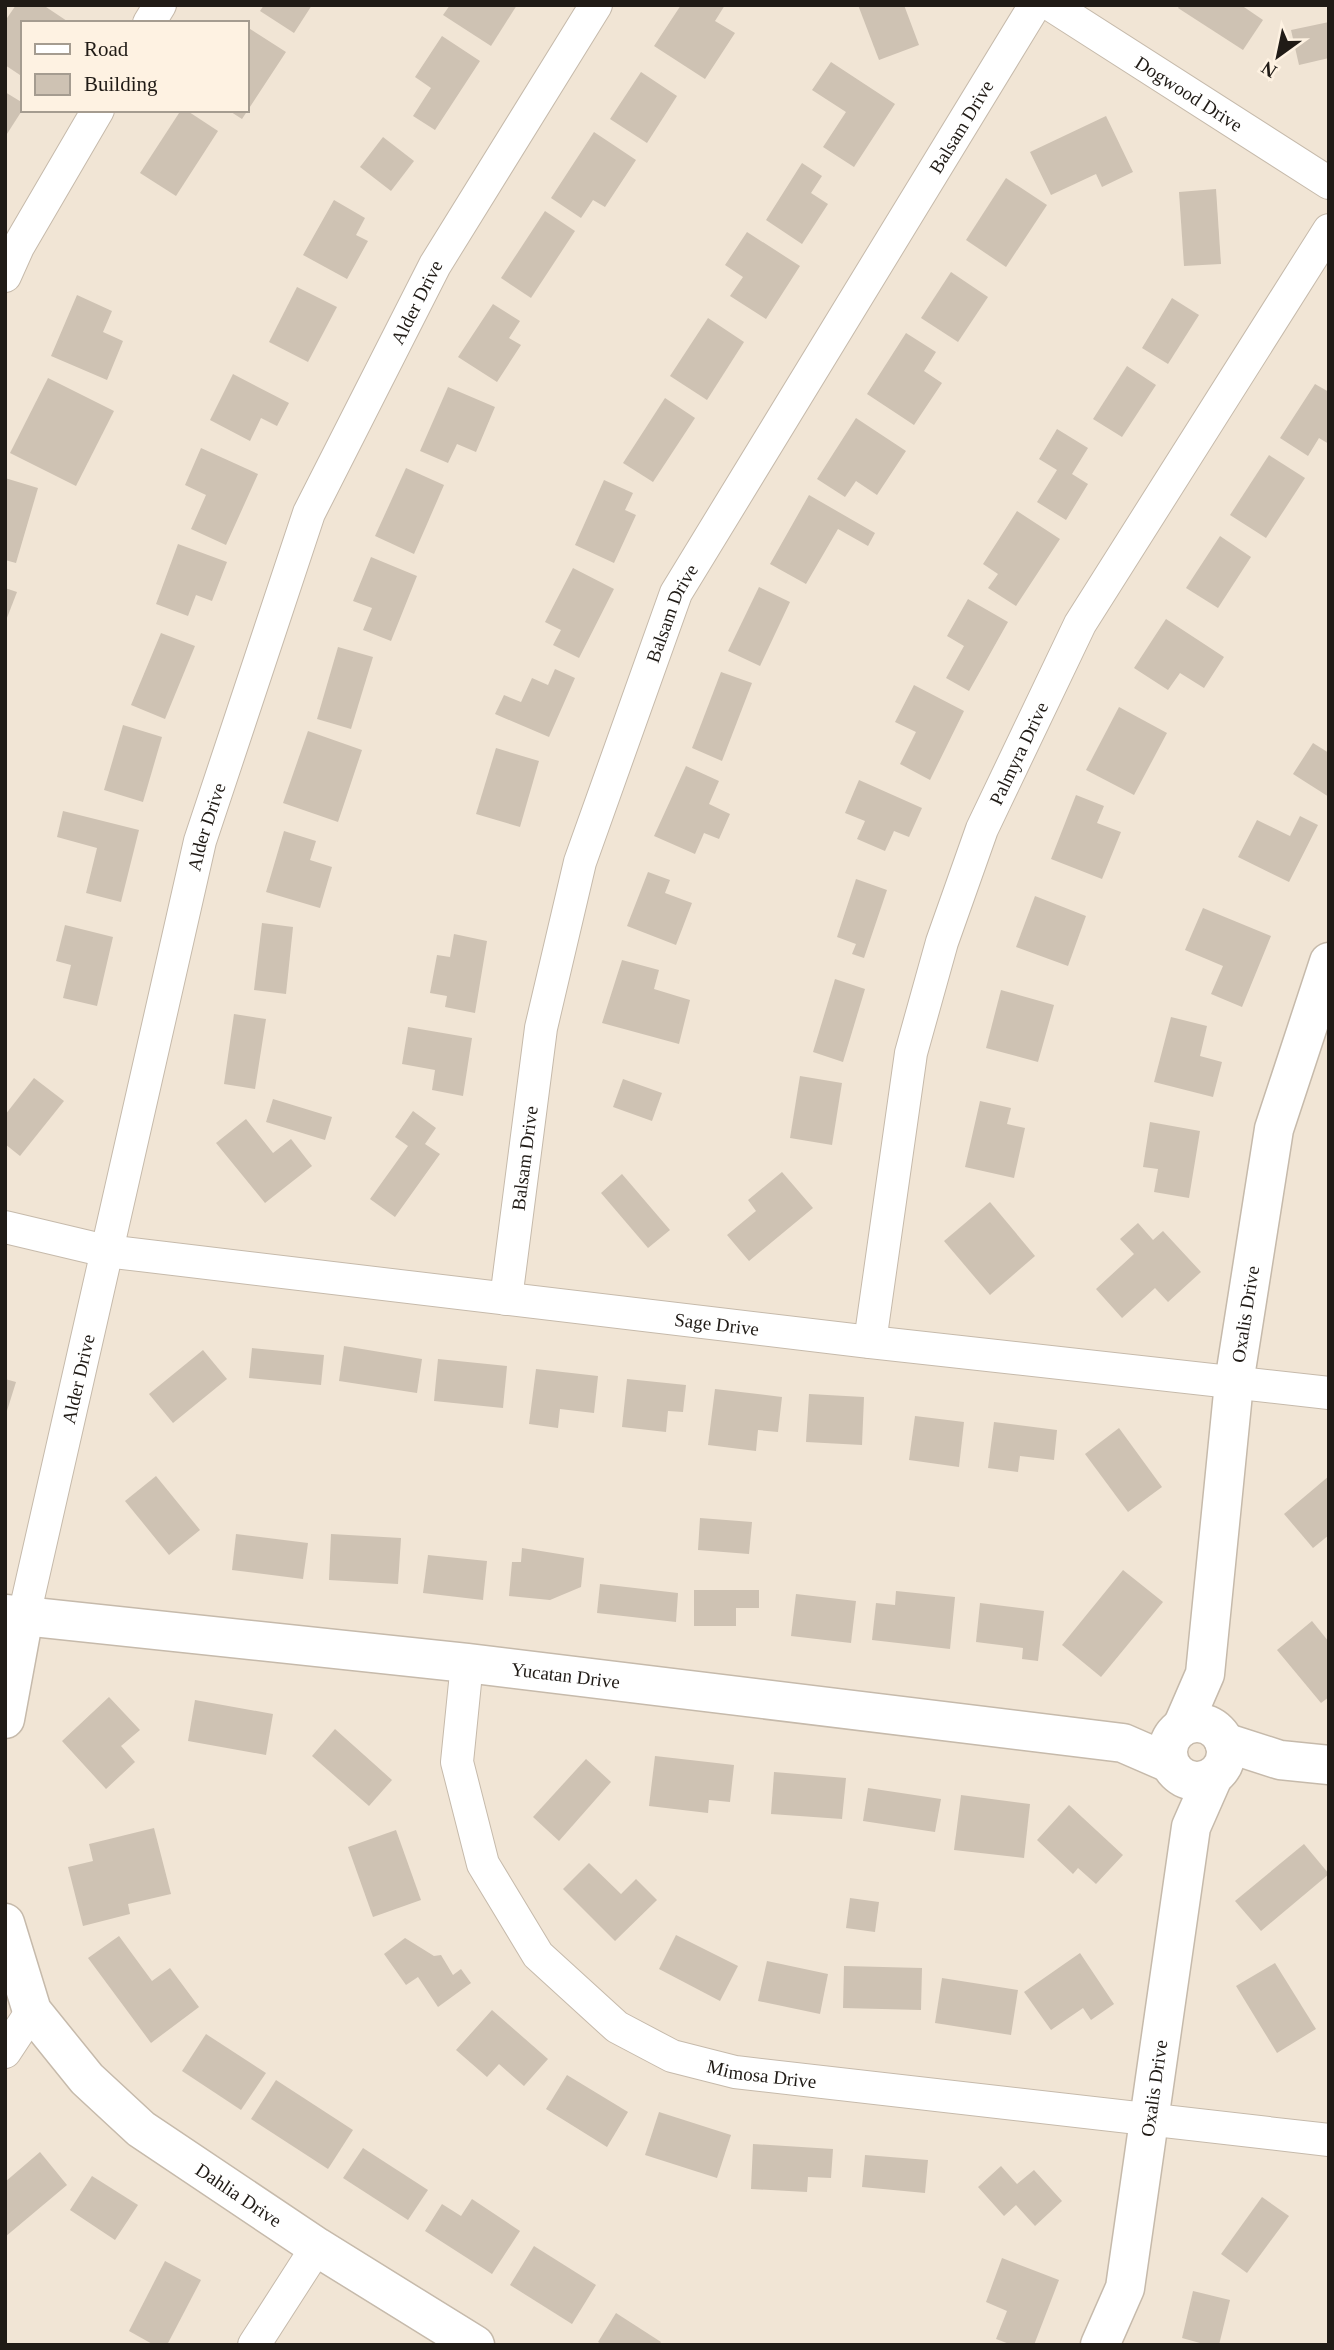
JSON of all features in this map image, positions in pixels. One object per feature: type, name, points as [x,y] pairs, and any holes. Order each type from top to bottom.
[{"type":"street","points":[[150,21],[160,5]]},
{"type":"street","name":"Alder Drive","points":[[5,1719],[15,1615],[106,1251],[200,841],[309,513],[435,265],[596,5]]},
{"type":"street","name":"Balsam Drive","points":[[506,1299],[541,1028],[580,862],[676,593],[1035,5]]},
{"type":"street","name":"Dogwood Drive","points":[[1051,5],[1329,183]]},
{"type":"street","points":[[5,275],[18,247],[97,112]]},
{"type":"street","name":"Palmyra Drive","points":[[870,1342],[911,1053],[943,942],[982,829],[1080,624],[1329,230]]},
{"type":"street","name":"Oxalis Drive","points":[[1100,2345],[1125,2288],[1150,2119],[1191,1827],[1234,1382],[1274,1129],[1329,962]]},
{"type":"street","name":"Sage Drive","points":[[5,1227],[106,1251],[870,1342],[1329,1393]]},
{"type":"street","name":"Yucatan Drive","points":[[15,1615],[467,1663],[1198,1753],[1329,1765]]},
{"type":"street","name":"Mimosa Drive","points":[[467,1663],[457,1762],[483,1864],[538,1955],[617,2028],[672,2056],[735,2072],[1329,2140]]},
{"type":"street","points":[[5,1923],[32,2011],[5,2052]]},
{"type":"street","name":"Dahlia Drive","points":[[32,2011],[87,2079],[141,2129],[317,2247],[475,2345]]},
{"type":"street","points":[[254,2345],[317,2247]]},
{"type":"building","points":[[16,5],[43,5],[67,21],[21,21],[21,76],[5,65],[5,21]]},
{"type":"building","points":[[264,5],[312,5],[294,33],[260,11]]},
{"type":"building","points":[[450,5],[517,5],[491,46],[443,15]]},
{"type":"building","points":[[681,5],[725,5],[715,21],[735,33],[705,79],[654,46]]},
{"type":"building","points":[[858,5],[904,5],[919,45],[879,60]]},
{"type":"building","points":[[1180,5],[1241,5],[1263,20],[1243,50],[1178,8]]},
{"type":"building","points":[[1329,22],[1329,58],[1299,65],[1291,30]]},
{"type":"building","points":[[248,28],[286,52],[248,110]]},
{"type":"building","points":[[442,36],[480,61],[435,130],[413,116],[431,88],[415,77]]},
{"type":"building","points":[[831,62],[895,104],[854,167],[823,147],[846,112],[812,90]]},
{"type":"building","points":[[641,72],[677,96],[647,143],[610,119]]},
{"type":"building","points":[[5,92],[21,102],[21,112],[5,137]]},
{"type":"building","points":[[180,112],[189,112],[218,131],[176,196],[140,173]]},
{"type":"building","points":[[231,112],[247,112],[242,119]]},
{"type":"building","points":[[1106,116],[1133,172],[1102,187],[1096,174],[1051,195],[1030,152]]},
{"type":"building","points":[[594,132],[636,160],[605,207],[593,200],[581,218],[551,198]]},
{"type":"building","points":[[383,137],[414,161],[391,191],[360,167]]},
{"type":"building","points":[[802,163],[822,176],[811,193],[828,204],[802,244],[766,220]]},
{"type":"building","points":[[1006,178],[1047,205],[1006,267],[966,240]]},
{"type":"building","points":[[1216,189],[1221,264],[1184,266],[1179,192]]},
{"type":"building","points":[[334,200],[365,218],[356,235],[368,241],[347,279],[303,255]]},
{"type":"building","points":[[545,211],[575,231],[531,298],[501,278]]},
{"type":"building","points":[[747,232],[800,266],[766,319],[730,296],[743,277],[725,265]]},
{"type":"building","points":[[951,272],[988,297],[958,342],[921,318]]},
{"type":"building","points":[[297,287],[337,307],[308,362],[269,342]]},
{"type":"building","points":[[77,295],[112,311],[103,332],[123,341],[107,380],[51,356]]},
{"type":"building","points":[[1172,298],[1199,315],[1168,364],[1142,348]]},
{"type":"building","points":[[493,304],[520,321],[509,338],[521,345],[497,382],[458,357]]},
{"type":"building","points":[[708,318],[744,342],[707,400],[670,376]]},
{"type":"building","points":[[906,333],[936,352],[924,371],[942,383],[914,425],[867,394]]},
{"type":"building","points":[[1127,366],[1156,385],[1122,437],[1093,419]]},
{"type":"building","points":[[233,374],[289,403],[277,426],[261,418],[250,441],[210,420]]},
{"type":"building","points":[[48,378],[114,411],[76,486],[10,453]]},
{"type":"building","points":[[1315,384],[1329,392],[1329,444],[1319,438],[1308,456],[1280,438]]},
{"type":"building","points":[[448,387],[495,407],[476,452],[457,444],[448,463],[420,451]]},
{"type":"building","points":[[665,398],[695,418],[653,482],[623,463]]},
{"type":"building","points":[[856,418],[906,451],[877,495],[856,481],[845,497],[817,479]]},
{"type":"building","points":[[1057,429],[1088,448],[1072,474],[1088,484],[1066,520],[1037,502],[1057,470],[1039,459]]},
{"type":"building","points":[[201,448],[258,474],[226,545],[191,529],[206,495],[185,485]]},
{"type":"building","points":[[1269,455],[1305,478],[1266,538],[1230,515]]},
{"type":"building","points":[[406,468],[444,485],[414,554],[375,536]]},
{"type":"building","points":[[5,478],[38,488],[16,563],[5,560]]},
{"type":"building","points":[[604,480],[633,493],[625,510],[636,515],[614,563],[575,545]]},
{"type":"building","points":[[809,495],[875,533],[868,546],[838,529],[806,584],[770,564]]},
{"type":"building","points":[[1017,511],[1060,539],[1016,606],[988,588],[998,574],[983,564]]},
{"type":"building","points":[[1220,536],[1251,557],[1218,608],[1186,588]]},
{"type":"building","points":[[178,544],[227,562],[212,601],[196,595],[188,616],[156,604]]},
{"type":"building","points":[[371,557],[417,576],[391,641],[363,630],[372,608],[353,601]]},
{"type":"building","points":[[573,568],[614,589],[579,658],[553,645],[561,630],[545,622]]},
{"type":"building","points":[[759,587],[790,602],[760,666],[728,651]]},
{"type":"building","points":[[5,588],[17,592],[5,623]]},
{"type":"building","points":[[968,599],[1008,622],[969,691],[946,678],[964,646],[947,636]]},
{"type":"building","points":[[1166,619],[1224,657],[1204,688],[1180,673],[1168,690],[1134,668]]},
{"type":"building","points":[[161,633],[195,646],[165,719],[131,705]]},
{"type":"building","points":[[338,647],[373,657],[351,729],[317,719]]},
{"type":"building","points":[[555,669],[575,678],[549,737],[495,714],[504,695],[521,702],[532,678],[548,685]]},
{"type":"building","points":[[721,672],[752,683],[722,761],[692,748]]},
{"type":"building","points":[[914,685],[964,711],[930,780],[900,764],[916,732],[895,722]]},
{"type":"building","points":[[1119,707],[1167,733],[1134,795],[1086,770]]},
{"type":"building","points":[[123,725],[162,737],[143,802],[104,790]]},
{"type":"building","points":[[308,731],[362,750],[338,822],[283,803]]},
{"type":"building","points":[[1313,743],[1329,753],[1329,797],[1293,774]]},
{"type":"building","points":[[496,748],[539,761],[520,827],[476,814]]},
{"type":"building","points":[[686,766],[719,781],[709,804],[730,814],[719,839],[704,833],[695,854],[654,836]]},
{"type":"building","points":[[859,780],[922,808],[909,837],[894,831],[885,851],[857,839],[865,821],[845,813]]},
{"type":"building","points":[[1076,795],[1104,806],[1097,823],[1121,832],[1102,879],[1051,859]]},
{"type":"building","points":[[63,811],[139,830],[121,902],[86,893],[97,848],[57,837]]},
{"type":"building","points":[[1300,816],[1318,825],[1289,882],[1238,857],[1257,820],[1290,836]]},
{"type":"building","points":[[284,831],[316,841],[310,860],[332,867],[320,908],[266,892]]},
{"type":"building","points":[[648,872],[670,880],[665,893],[692,903],[676,945],[627,926]]},
{"type":"building","points":[[856,879],[887,890],[864,958],[852,954],[856,944],[837,937]]},
{"type":"building","points":[[1035,896],[1086,916],[1068,966],[1016,947]]},
{"type":"building","points":[[1203,908],[1271,936],[1242,1007],[1211,994],[1223,966],[1185,950]]},
{"type":"building","points":[[262,923],[293,927],[286,994],[254,990]]},
{"type":"building","points":[[65,925],[113,937],[97,1006],[63,998],[71,965],[56,961]]},
{"type":"building","points":[[454,934],[487,941],[475,1013],[445,1007],[447,996],[430,993],[437,955],[450,957]]},
{"type":"building","points":[[622,960],[659,970],[654,989],[690,1000],[679,1044],[602,1023]]},
{"type":"building","points":[[835,979],[865,989],[843,1062],[813,1052]]},
{"type":"building","points":[[1001,990],[1054,1005],[1038,1062],[986,1048]]},
{"type":"building","points":[[234,1014],[266,1019],[255,1089],[224,1084]]},
{"type":"building","points":[[1171,1017],[1207,1026],[1200,1056],[1222,1062],[1213,1097],[1154,1082]]},
{"type":"building","points":[[408,1027],[472,1038],[463,1096],[432,1090],[435,1070],[402,1064]]},
{"type":"building","points":[[800,1076],[842,1083],[832,1145],[790,1138]]},
{"type":"building","points":[[34,1078],[64,1101],[20,1156],[5,1144],[5,1115]]},
{"type":"building","points":[[623,1079],[662,1093],[652,1121],[613,1107]]},
{"type":"building","points":[[273,1099],[332,1117],[325,1140],[266,1122]]},
{"type":"building","points":[[980,1101],[1011,1108],[1007,1124],[1025,1128],[1014,1178],[965,1167]]},
{"type":"building","points":[[413,1111],[436,1128],[425,1144],[440,1154],[395,1217],[370,1199],[408,1146],[395,1137]]},
{"type":"building","points":[[246,1119],[273,1153],[291,1139],[312,1166],[265,1203],[216,1143]]},
{"type":"building","points":[[1150,1122],[1200,1131],[1189,1198],[1154,1192],[1158,1169],[1143,1167]]},
{"type":"building","points":[[782,1172],[813,1208],[749,1261],[727,1235],[756,1211],[748,1200]]},
{"type":"building","points":[[622,1174],[670,1230],[648,1248],[601,1193]]},
{"type":"building","points":[[990,1202],[1035,1256],[990,1295],[944,1241]]},
{"type":"building","points":[[1138,1223],[1153,1240],[1163,1231],[1201,1272],[1168,1302],[1155,1288],[1122,1318],[1096,1289],[1134,1254],[1120,1239]]},
{"type":"building","points":[[344,1346],[422,1359],[417,1393],[339,1381]]},
{"type":"building","points":[[252,1348],[324,1355],[321,1385],[249,1378]]},
{"type":"building","points":[[203,1350],[227,1379],[173,1423],[149,1394]]},
{"type":"building","points":[[438,1359],[507,1366],[503,1408],[434,1401]]},
{"type":"building","points":[[536,1369],[598,1376],[594,1413],[560,1409],[558,1428],[529,1424]]},
{"type":"building","points":[[5,1379],[16,1382],[6,1414],[5,1414]]},
{"type":"building","points":[[627,1379],[686,1385],[683,1412],[668,1411],[666,1432],[622,1427]]},
{"type":"building","points":[[715,1389],[782,1397],[778,1432],[758,1430],[756,1451],[708,1445]]},
{"type":"building","points":[[809,1394],[864,1397],[862,1445],[806,1442]]},
{"type":"building","points":[[915,1416],[964,1422],[959,1467],[909,1460]]},
{"type":"building","points":[[994,1422],[1057,1430],[1054,1460],[1020,1456],[1018,1472],[988,1468]]},
{"type":"building","points":[[1119,1428],[1162,1487],[1128,1512],[1085,1454]]},
{"type":"building","points":[[156,1476],[200,1530],[169,1555],[125,1501]]},
{"type":"building","points":[[1329,1476],[1329,1535],[1313,1548],[1284,1514]]},
{"type":"building","points":[[700,1518],[752,1522],[749,1554],[698,1550]]},
{"type":"building","points":[[236,1534],[308,1543],[303,1579],[232,1570]]},
{"type":"building","points":[[331,1534],[401,1538],[398,1584],[329,1580]]},
{"type":"building","points":[[522,1548],[584,1558],[581,1587],[550,1600],[509,1596],[512,1562],[521,1562]]},
{"type":"building","points":[[428,1555],[487,1561],[483,1600],[423,1593]]},
{"type":"building","points":[[1123,1570],[1163,1602],[1101,1677],[1062,1645]]},
{"type":"building","points":[[600,1584],[678,1593],[676,1622],[597,1613]]},
{"type":"building","points":[[694,1590],[759,1590],[759,1608],[736,1608],[736,1626],[694,1626]]},
{"type":"building","points":[[896,1591],[955,1597],[950,1649],[872,1640],[876,1603],[895,1605]]},
{"type":"building","points":[[796,1594],[856,1601],[851,1643],[791,1636]]},
{"type":"building","points":[[980,1603],[1044,1611],[1038,1661],[1022,1659],[1023,1648],[976,1642]]},
{"type":"building","points":[[1312,1621],[1329,1642],[1329,1697],[1321,1703],[1277,1650]]},
{"type":"building","points":[[109,1697],[140,1730],[121,1746],[135,1762],[106,1789],[62,1741]]},
{"type":"building","points":[[195,1700],[273,1714],[266,1755],[188,1741]]},
{"type":"building","points":[[335,1729],[392,1780],[369,1806],[312,1756]]},
{"type":"building","points":[[655,1756],[734,1765],[730,1802],[709,1800],[708,1813],[649,1806]]},
{"type":"building","points":[[586,1759],[611,1782],[559,1841],[533,1817]]},
{"type":"building","points":[[774,1772],[846,1778],[842,1819],[771,1814]]},
{"type":"building","points":[[868,1788],[941,1799],[935,1832],[863,1821]]},
{"type":"building","points":[[961,1795],[1030,1804],[1024,1858],[954,1850]]},
{"type":"building","points":[[1069,1805],[1123,1855],[1096,1884],[1078,1868],[1073,1874],[1037,1840]]},
{"type":"building","points":[[154,1828],[171,1894],[128,1904],[130,1914],[83,1926],[68,1867],[93,1861],[89,1844]]},
{"type":"building","points":[[396,1830],[421,1900],[373,1917],[348,1847]]},
{"type":"building","points":[[1304,1844],[1329,1874],[1261,1931],[1235,1901]]},
{"type":"building","points":[[589,1863],[621,1894],[636,1879],[657,1900],[615,1941],[563,1889]]},
{"type":"building","points":[[850,1898],[879,1902],[875,1932],[846,1928]]},
{"type":"building","points":[[676,1935],[738,1966],[720,2001],[659,1969]]},
{"type":"building","points":[[119,1936],[152,1981],[170,1968],[199,2007],[151,2043],[88,1958]]},
{"type":"building","points":[[405,1938],[434,1956],[441,1955],[453,1975],[461,1969],[471,1983],[438,2007],[418,1977],[406,1985],[384,1954]]},
{"type":"building","points":[[1080,1953],[1114,2004],[1091,2020],[1083,2008],[1051,2030],[1024,1992]]},
{"type":"building","points":[[767,1961],[828,1974],[820,2014],[758,2001]]},
{"type":"building","points":[[1275,1963],[1316,2029],[1277,2053],[1236,1986]]},
{"type":"building","points":[[844,1966],[922,1968],[921,2010],[843,2008]]},
{"type":"building","points":[[942,1978],[1018,1990],[1011,2035],[935,2023]]},
{"type":"building","points":[[492,2010],[548,2059],[524,2086],[499,2064],[487,2077],[456,2050]]},
{"type":"building","points":[[206,2034],[266,2073],[241,2110],[182,2071]]},
{"type":"building","points":[[567,2075],[628,2112],[607,2147],[546,2109]]},
{"type":"building","points":[[276,2080],[353,2130],[328,2169],[251,2119]]},
{"type":"building","points":[[659,2112],[731,2135],[717,2178],[645,2155]]},
{"type":"building","points":[[753,2144],[833,2149],[831,2178],[808,2177],[807,2192],[751,2189]]},
{"type":"building","points":[[363,2148],[428,2190],[408,2220],[343,2178]]},
{"type":"building","points":[[40,2152],[67,2185],[5,2237],[5,2182]]},
{"type":"building","points":[[865,2155],[928,2160],[925,2193],[862,2187]]},
{"type":"building","points":[[1001,2166],[1017,2184],[1034,2170],[1062,2201],[1035,2226],[1016,2205],[1004,2216],[978,2187]]},
{"type":"building","points":[[92,2176],[138,2205],[115,2240],[70,2210]]},
{"type":"building","points":[[1262,2197],[1289,2216],[1247,2273],[1221,2254]]},
{"type":"building","points":[[472,2199],[520,2231],[492,2274],[425,2231],[442,2204],[461,2216]]},
{"type":"building","points":[[534,2246],[596,2285],[572,2324],[510,2285]]},
{"type":"building","points":[[1002,2258],[1059,2280],[1034,2345],[1012,2345],[996,2339],[1007,2311],[986,2302]]},
{"type":"building","points":[[165,2261],[201,2280],[167,2345],[154,2345],[129,2331]]},
{"type":"building","points":[[1193,2291],[1230,2300],[1219,2345],[1207,2345],[1182,2338]]},
{"type":"building","points":[[616,2313],[661,2342],[659,2345],[603,2345],[598,2342]]}]
